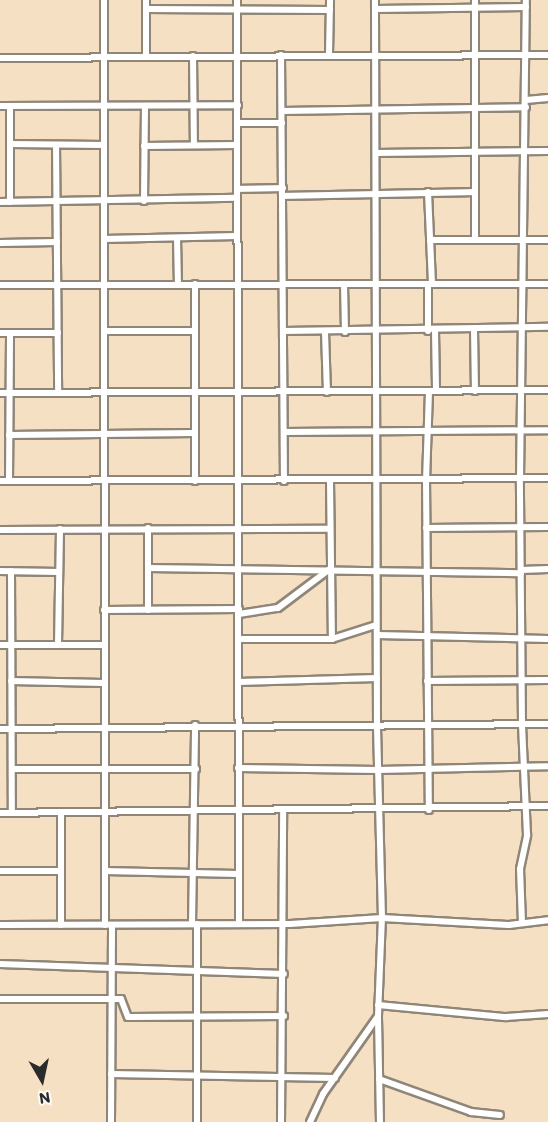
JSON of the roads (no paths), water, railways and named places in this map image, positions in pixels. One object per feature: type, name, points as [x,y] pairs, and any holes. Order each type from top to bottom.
[{"type":"street","points":[[104,0],[103,726],[105,871],[111,971],[111,1122]]},
{"type":"street","points":[[146,0],[146,57]]},
{"type":"street","points":[[237,0],[237,481],[240,528],[239,924]]},
{"type":"street","points":[[329,54],[330,0]]},
{"type":"street","points":[[375,0],[376,678],[382,918],[378,1005],[380,1122]]},
{"type":"street","points":[[475,0],[475,240]]},
{"type":"street","points":[[375,9],[475,8],[526,4],[520,527],[522,724],[527,835],[520,869],[522,923]]},
{"type":"street","points":[[146,9],[330,10]]},
{"type":"street","points":[[0,58],[329,54],[548,55]]},
{"type":"street","points":[[281,55],[284,481]]},
{"type":"street","points":[[193,56],[194,145]]},
{"type":"street","points":[[282,111],[475,108],[526,103],[548,98]]},
{"type":"street","points":[[144,201],[145,105]]},
{"type":"street","points":[[0,106],[238,105]]},
{"type":"street","points":[[10,106],[10,202]]},
{"type":"street","points":[[237,123],[282,123]]},
{"type":"street","points":[[10,144],[105,145]]},
{"type":"street","points":[[56,145],[58,393]]},
{"type":"street","points":[[144,146],[237,145]]},
{"type":"street","points":[[376,153],[548,151]]},
{"type":"street","points":[[237,189],[283,188]]},
{"type":"street","points":[[428,192],[432,391],[426,480],[429,810]]},
{"type":"street","points":[[283,196],[475,192]]},
{"type":"street","points":[[0,202],[237,198]]},
{"type":"street","points":[[104,239],[237,236]]},
{"type":"street","points":[[177,238],[178,284]]},
{"type":"street","points":[[430,240],[548,240]]},
{"type":"street","points":[[0,243],[57,242]]},
{"type":"street","points":[[195,284],[195,481]]},
{"type":"street","points":[[344,284],[345,332]]},
{"type":"street","points":[[0,285],[548,284]]},
{"type":"street","points":[[284,331],[376,332],[548,327]]},
{"type":"street","points":[[474,329],[475,391]]},
{"type":"street","points":[[104,332],[195,331]]},
{"type":"street","points":[[325,332],[327,392]]},
{"type":"street","points":[[0,333],[58,333]]},
{"type":"street","points":[[9,481],[10,333]]},
{"type":"street","points":[[0,393],[548,390]]},
{"type":"street","points":[[284,432],[548,430]]},
{"type":"street","points":[[9,435],[195,433]]},
{"type":"street","points":[[0,481],[548,478]]},
{"type":"street","points":[[330,480],[332,639]]},
{"type":"street","points":[[426,528],[548,527]]},
{"type":"street","points":[[148,528],[148,610]]},
{"type":"street","points":[[58,645],[60,529]]},
{"type":"street","points":[[0,530],[330,529]]},
{"type":"street","points":[[148,568],[521,571],[548,569]]},
{"type":"street","points":[[104,610],[239,611],[278,608],[331,569]]},
{"type":"street","points":[[0,571],[59,572]]},
{"type":"street","points":[[11,571],[12,813]]},
{"type":"street","points":[[239,639],[332,639],[376,625]]},
{"type":"street","points":[[376,635],[548,639]]},
{"type":"street","points":[[0,645],[103,645]]},
{"type":"street","points":[[238,682],[376,678]]},
{"type":"street","points":[[427,681],[548,680]]},
{"type":"street","points":[[11,681],[103,683]]},
{"type":"street","points":[[0,729],[103,726],[377,726],[548,723]]},
{"type":"street","points":[[195,725],[197,1122]]},
{"type":"street","points":[[238,768],[378,771],[548,766]]},
{"type":"street","points":[[12,769],[196,769]]},
{"type":"street","points":[[0,813],[283,813],[548,806]]},
{"type":"street","points":[[61,925],[62,813]]},
{"type":"street","points":[[281,1122],[285,924],[283,813]]},
{"type":"street","points":[[0,871],[61,871]]},
{"type":"street","points":[[105,871],[238,874]]},
{"type":"street","points":[[0,925],[285,924],[382,918],[522,923],[548,920]]},
{"type":"street","points":[[0,964],[111,971],[284,974]]},
{"type":"street","points":[[0,999],[121,999],[128,1017],[284,1016]]},
{"type":"street","points":[[378,1005],[506,1017],[548,1014]]},
{"type":"street","points":[[310,1122],[335,1078],[378,1016]]},
{"type":"street","points":[[111,1074],[335,1078]]},
{"type":"street","points":[[379,1079],[471,1112],[500,1115]]}]
